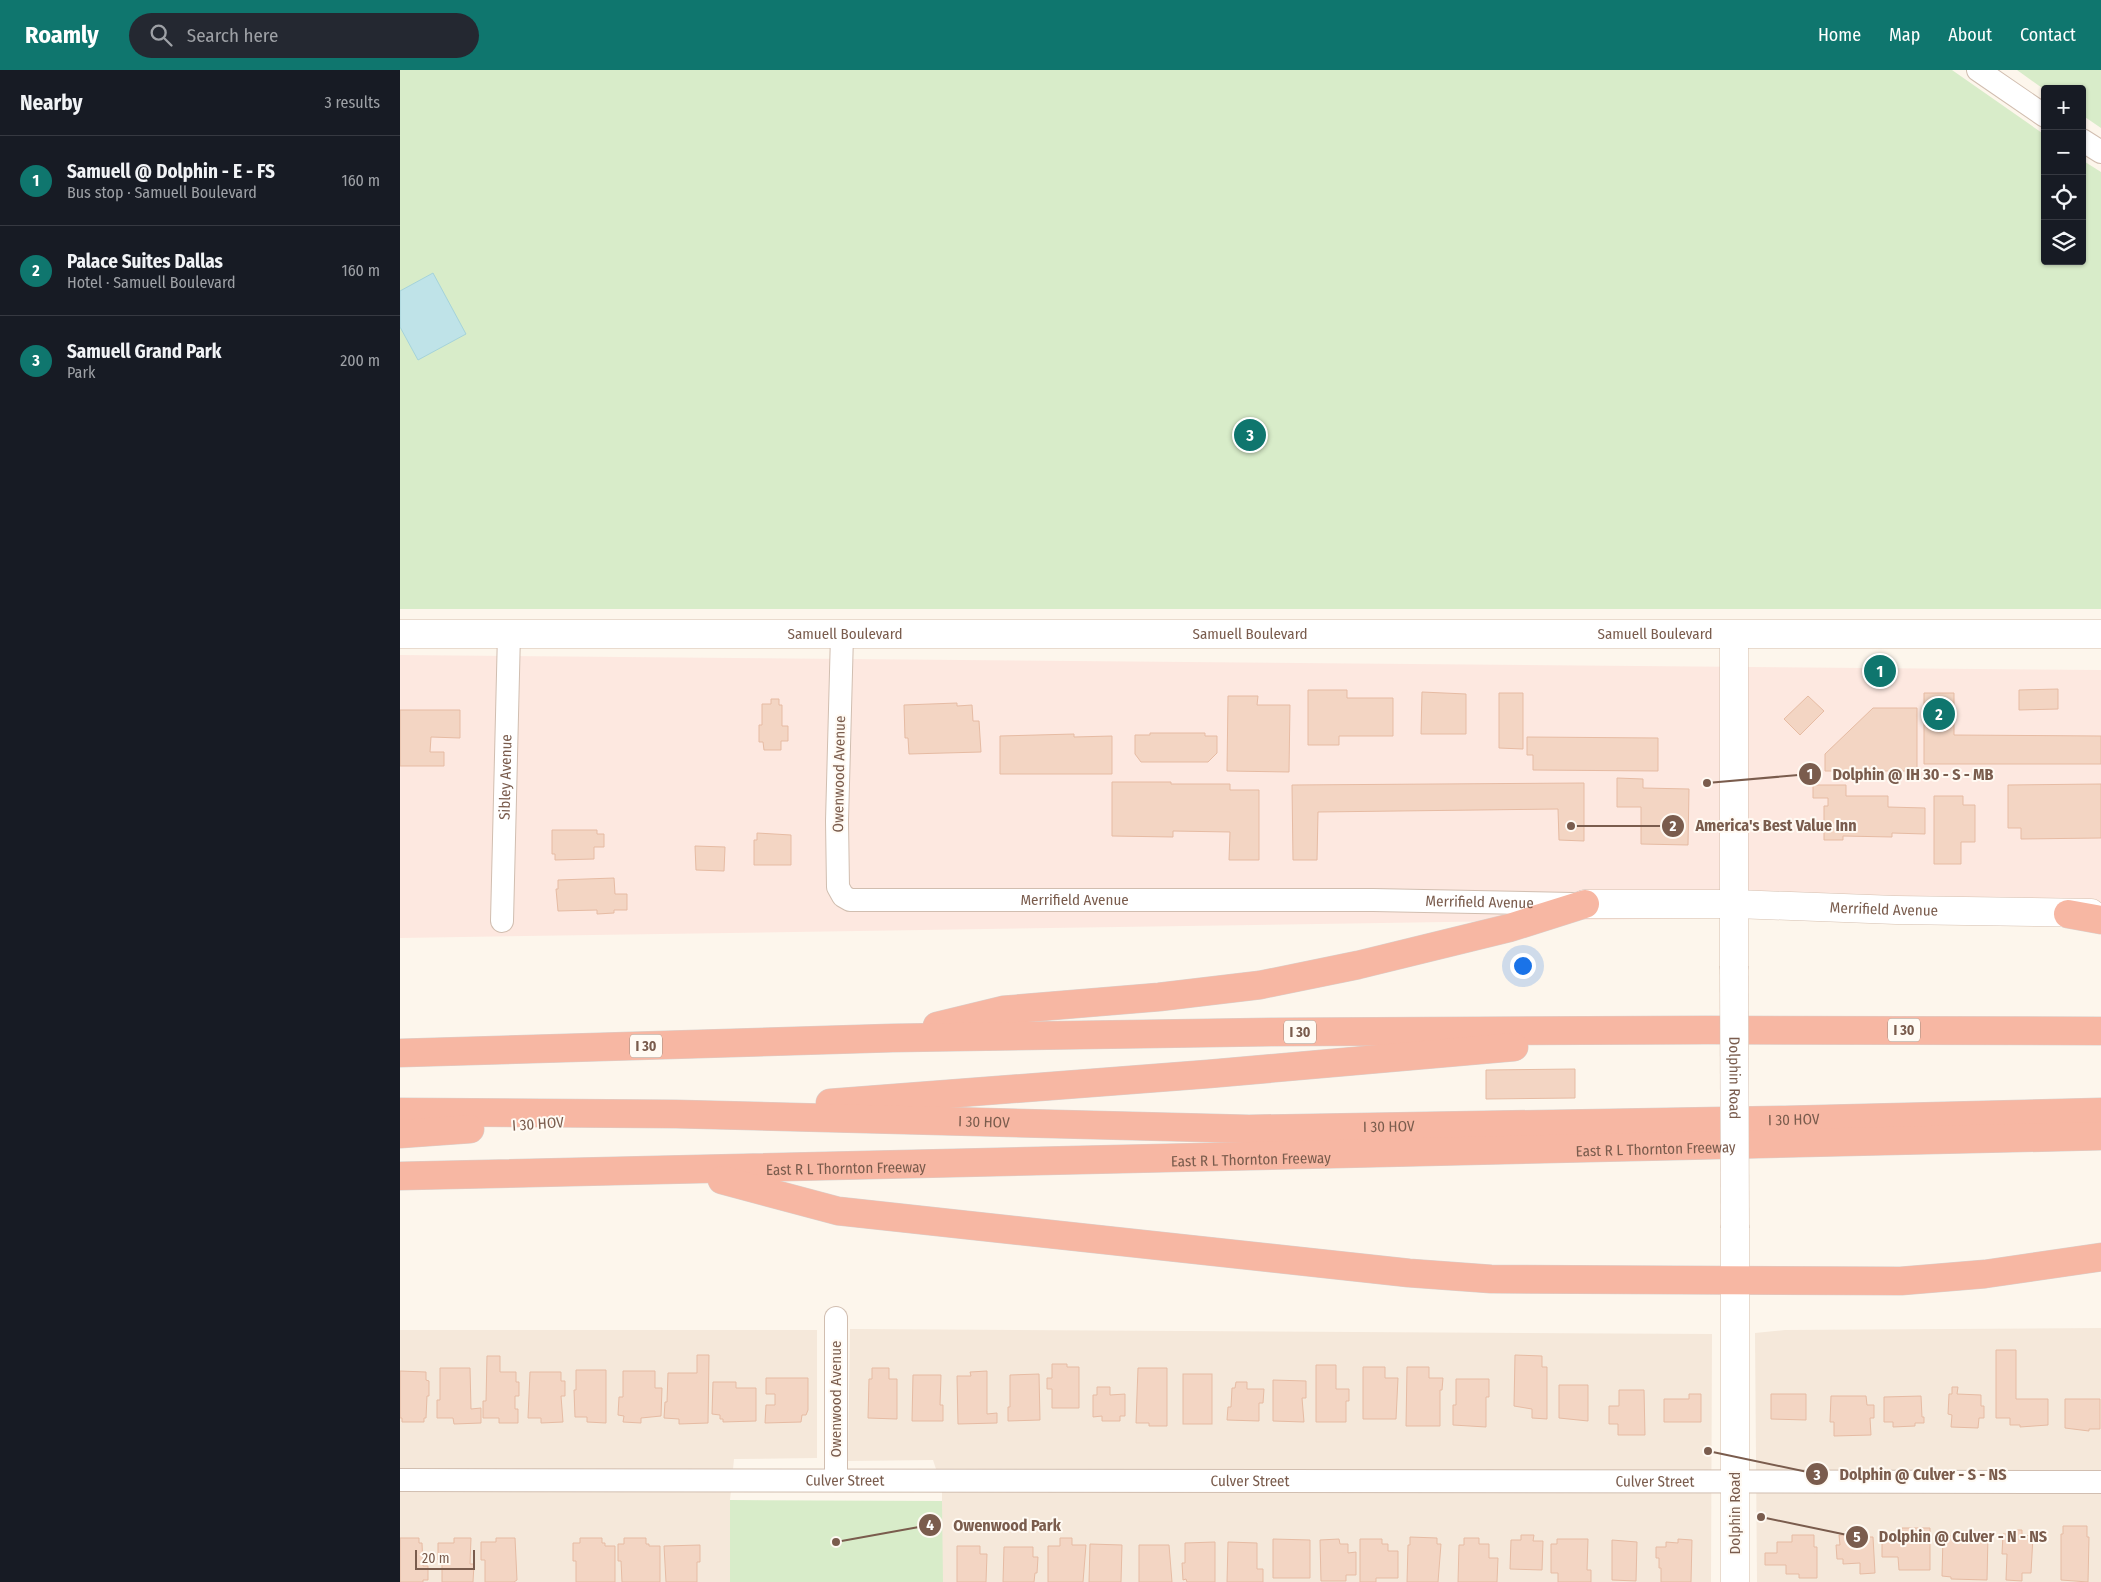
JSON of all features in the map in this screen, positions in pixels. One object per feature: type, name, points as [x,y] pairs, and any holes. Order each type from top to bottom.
[{"type":"highway","points":[[892,1038],[1003,1010],[1159,997],[1260,985],[1367,963],[1510,928],[1585,904]]},
{"type":"highway","points":[[2068,914],[2101,920]]},
{"type":"highway","points":[[676,1114],[1208,1074],[1708,1030]]},
{"type":"highway","name":"I 30","points":[[400,1054],[892,1038],[1281,1032],[2101,1031]]},
{"type":"highway","name":"I 30 HOV","points":[[400,1112],[676,1114],[1249,1129],[1785,1120],[2101,1112]]},
{"type":"highway","points":[[676,1114],[979,1128],[1424,1155]]},
{"type":"highway","name":"I 30 HOV","points":[[400,1134],[676,1114]]},
{"type":"highway","name":"East R L Thornton Freeway","points":[[400,1176],[692,1172],[1424,1155],[2101,1136]]},
{"type":"highway","points":[[692,1172],[838,1211],[1400,1272],[1491,1279],[1901,1280],[1985,1274],[2101,1257]]},
{"type":"main road","name":"Samuell Boulevard","points":[[400,634],[2101,634]]},
{"type":"main road","name":"Dolphin Road","points":[[1734,635],[1735,1582]]},
{"type":"main road","name":"Merrifield Avenue","points":[[1585,904],[1735,904],[2068,914],[2101,913]]},
{"type":"street","points":[[1978,70],[2041,113]]},
{"type":"street","points":[[2086,143],[2101,152]]},
{"type":"street","name":"Sibley Avenue","points":[[502,921],[509,633]]},
{"type":"street","name":"Owenwood Avenue","points":[[842,635],[837,821],[838,887],[843,896],[858,901]]},
{"type":"street","name":"Merrifield Avenue","points":[[858,901],[1373,900],[1585,904]]},
{"type":"street","name":"Owenwood Avenue","points":[[836,1318],[836,1480]]},
{"type":"street","name":"Culver Street","points":[[400,1480],[2101,1482]]},
{"type":"shaded area","points":[[400,655],[2101,670],[2101,912],[400,938]]},
{"type":"shaded area","points":[[2101,1328],[2101,1582],[1757,1582],[1755,1333],[1785,1330]]},
{"type":"shaded area","points":[[850,1329],[1712,1334],[1711,1582],[942,1582],[942,1487],[933,1460],[848,1461]]},
{"type":"shaded area","points":[[400,1330],[817,1330],[817,1458],[734,1459],[730,1500],[730,1582],[400,1582]]},
{"type":"green space","points":[[400,70],[1952,70],[2041,132],[2041,265],[2086,265],[2086,163],[2101,172],[2101,609],[400,609]]},
{"type":"green space","points":[[2017,70],[2101,70],[2101,128],[2086,118],[2086,85],[2041,85],[2041,87]]},
{"type":"green space","points":[[730,1500],[942,1501],[943,1582],[730,1582]]},
{"type":"water","points":[[433,273],[466,334],[418,360],[400,327],[400,291]]},
{"type":"building","points":[[2058,689],[2058,709],[2019,710],[2019,690]]},
{"type":"building","points":[[1308,690],[1347,690],[1347,698],[1393,698],[1393,736],[1339,736],[1339,745],[1308,745]]},
{"type":"building","points":[[1422,692],[1466,694],[1466,734],[1421,734]]},
{"type":"building","points":[[1499,693],[1523,693],[1523,749],[1499,748]]},
{"type":"building","points":[[1924,693],[1954,693],[1954,735],[2101,736],[2101,764],[1924,764]]},
{"type":"building","points":[[1228,696],[1258,696],[1257,705],[1290,705],[1289,772],[1227,771]]},
{"type":"building","points":[[1808,696],[1824,711],[1800,735],[1784,719]]},
{"type":"building","points":[[771,699],[779,699],[779,705],[782,705],[782,726],[788,726],[788,741],[781,741],[781,750],[764,750],[763,742],[759,742],[759,725],[762,725],[762,704],[771,704]]},
{"type":"building","points":[[957,703],[957,706],[972,705],[973,721],[979,721],[981,752],[909,754],[908,738],[905,738],[904,705]]},
{"type":"building","points":[[1873,708],[1917,708],[1917,771],[1825,771],[1825,754]]},
{"type":"building","points":[[400,710],[460,710],[460,738],[431,737],[430,752],[444,752],[444,766],[400,766]]},
{"type":"building","points":[[1150,733],[1205,733],[1205,736],[1217,736],[1217,753],[1208,762],[1141,762],[1135,754],[1135,735],[1150,735]]},
{"type":"building","points":[[1074,734],[1074,737],[1112,736],[1112,774],[1000,774],[1000,736]]},
{"type":"building","points":[[1527,737],[1658,738],[1658,771],[1533,770],[1533,755],[1527,755]]},
{"type":"building","points":[[1617,778],[1643,779],[1643,788],[1689,789],[1688,845],[1641,844],[1641,807],[1617,807]]},
{"type":"building","points":[[1112,782],[1230,784],[1230,790],[1259,790],[1259,860],[1229,860],[1230,832],[1173,831],[1173,837],[1112,836]]},
{"type":"building","points":[[1584,783],[1584,841],[1559,840],[1558,809],[1318,812],[1317,860],[1293,860],[1292,785]]},
{"type":"building","points":[[2101,784],[2101,838],[2021,839],[2021,828],[2008,828],[2008,785]]},
{"type":"building","points":[[1813,785],[1846,785],[1846,796],[1888,796],[1888,807],[1925,808],[1925,834],[1892,833],[1892,837],[1843,836],[1843,840],[1824,840],[1824,806],[1828,806],[1828,798],[1813,798]]},
{"type":"building","points":[[1934,796],[1963,796],[1963,805],[1975,805],[1975,842],[1961,842],[1961,864],[1934,864]]},
{"type":"building","points":[[552,830],[597,830],[597,834],[604,834],[604,847],[594,847],[594,859],[555,860],[555,854],[552,854]]},
{"type":"building","points":[[757,833],[791,835],[791,865],[754,865],[754,840],[757,840]]},
{"type":"building","points":[[695,846],[725,847],[724,871],[696,870]]},
{"type":"building","points":[[614,878],[615,894],[627,894],[627,910],[614,910],[614,913],[597,914],[597,910],[558,911],[556,889],[558,889],[558,880]]},
{"type":"building","points":[[1575,1069],[1575,1098],[1486,1099],[1486,1070]]},
{"type":"building","points":[[1996,1350],[2016,1350],[2016,1399],[2048,1399],[2048,1425],[2020,1427],[2020,1425],[2010,1425],[2010,1418],[1996,1418]]},
{"type":"building","points":[[697,1355],[709,1355],[708,1423],[679,1424],[679,1419],[664,1418],[665,1402],[667,1402],[668,1373],[697,1373]]},
{"type":"building","points":[[1515,1355],[1542,1356],[1542,1367],[1547,1367],[1547,1419],[1532,1418],[1532,1409],[1514,1406]]},
{"type":"building","points":[[487,1356],[500,1356],[500,1372],[516,1372],[516,1382],[519,1382],[519,1396],[515,1396],[515,1409],[518,1409],[518,1423],[499,1423],[499,1418],[483,1418],[483,1401],[486,1401]]},
{"type":"building","points":[[1052,1364],[1067,1364],[1067,1367],[1079,1367],[1079,1408],[1052,1408],[1052,1389],[1047,1389],[1047,1378],[1052,1378]]},
{"type":"building","points":[[1316,1365],[1336,1365],[1336,1389],[1349,1389],[1349,1401],[1346,1401],[1346,1422],[1316,1422]]},
{"type":"building","points":[[1363,1367],[1385,1367],[1385,1378],[1398,1378],[1396,1419],[1363,1419]]},
{"type":"building","points":[[1407,1367],[1429,1367],[1429,1378],[1443,1378],[1442,1390],[1440,1390],[1440,1426],[1406,1426]]},
{"type":"building","points":[[440,1368],[470,1368],[471,1409],[481,1408],[481,1423],[454,1424],[453,1418],[437,1418],[437,1400],[440,1400]]},
{"type":"building","points":[[872,1368],[889,1368],[889,1379],[897,1379],[897,1419],[868,1418],[869,1379],[872,1379]]},
{"type":"building","points":[[1138,1368],[1167,1368],[1167,1426],[1149,1426],[1149,1423],[1136,1423]]},
{"type":"building","points":[[576,1370],[606,1370],[606,1423],[587,1422],[587,1417],[575,1417],[574,1390],[576,1390]]},
{"type":"building","points":[[400,1371],[426,1372],[426,1380],[429,1381],[429,1396],[427,1396],[426,1418],[424,1418],[424,1422],[402,1422],[402,1418],[400,1418]]},
{"type":"building","points":[[623,1371],[655,1371],[655,1388],[662,1388],[661,1416],[641,1418],[641,1423],[623,1422],[624,1416],[618,1415],[619,1397],[623,1397]]},
{"type":"building","points":[[987,1371],[987,1414],[997,1413],[997,1423],[958,1424],[957,1376],[971,1376],[970,1372]]},
{"type":"building","points":[[530,1372],[561,1372],[561,1381],[565,1381],[565,1396],[561,1396],[563,1422],[541,1423],[541,1418],[528,1418]]},
{"type":"building","points":[[1039,1374],[1040,1420],[1008,1421],[1010,1375]]},
{"type":"building","points":[[1183,1374],[1212,1374],[1212,1424],[1183,1424]]},
{"type":"building","points":[[913,1375],[941,1375],[940,1405],[943,1405],[943,1421],[912,1421]]},
{"type":"building","points":[[766,1378],[808,1378],[808,1410],[806,1415],[802,1415],[801,1422],[765,1423],[766,1405],[775,1405],[775,1394],[766,1394]]},
{"type":"building","points":[[1456,1379],[1489,1379],[1489,1397],[1486,1397],[1486,1427],[1453,1425],[1453,1405],[1456,1405]]},
{"type":"building","points":[[1273,1380],[1306,1381],[1306,1398],[1302,1398],[1304,1422],[1273,1421]]},
{"type":"building","points":[[713,1382],[736,1382],[736,1388],[756,1388],[756,1421],[723,1422],[723,1419],[720,1419],[720,1415],[712,1414]]},
{"type":"building","points":[[1236,1382],[1247,1382],[1247,1389],[1264,1389],[1263,1403],[1259,1403],[1259,1421],[1227,1420],[1228,1407],[1231,1407],[1232,1388],[1235,1388]]},
{"type":"building","points":[[1559,1385],[1588,1385],[1588,1421],[1559,1418]]},
{"type":"building","points":[[1097,1387],[1110,1387],[1110,1395],[1125,1394],[1125,1416],[1120,1416],[1120,1421],[1102,1421],[1102,1416],[1093,1417],[1093,1395],[1097,1395]]},
{"type":"building","points":[[1952,1387],[1958,1387],[1957,1394],[1981,1395],[1981,1406],[1984,1406],[1984,1418],[1979,1418],[1978,1428],[1951,1427],[1952,1415],[1948,1414],[1949,1394],[1952,1394]]},
{"type":"building","points":[[1619,1390],[1644,1390],[1645,1435],[1618,1435],[1618,1424],[1609,1424],[1609,1406],[1619,1406]]},
{"type":"building","points":[[1689,1394],[1701,1394],[1701,1422],[1664,1422],[1664,1399],[1689,1399]]},
{"type":"building","points":[[1771,1394],[1806,1394],[1806,1420],[1771,1419]]},
{"type":"building","points":[[1831,1396],[1866,1396],[1867,1405],[1874,1405],[1874,1418],[1870,1418],[1871,1435],[1834,1436],[1834,1422],[1830,1422]]},
{"type":"building","points":[[1921,1396],[1924,1423],[1915,1423],[1915,1426],[1893,1427],[1893,1422],[1884,1422],[1884,1397]]},
{"type":"building","points":[[2065,1399],[2100,1399],[2100,1429],[2089,1429],[2089,1431],[2065,1428]]},
{"type":"building","points":[[2063,1526],[2087,1526],[2087,1537],[2089,1537],[2088,1582],[2061,1580],[2061,1534],[2063,1534]]},
{"type":"building","points":[[1902,1528],[1930,1528],[1930,1570],[1899,1570],[1898,1557],[1882,1557],[1882,1533],[1902,1533]]},
{"type":"building","points":[[1859,1529],[1859,1537],[1873,1537],[1875,1573],[1860,1574],[1860,1563],[1843,1564],[1843,1559],[1837,1559],[1836,1545],[1840,1545],[1839,1535],[1846,1535],[1846,1530]]},
{"type":"building","points":[[2009,1530],[2022,1530],[2022,1535],[2033,1536],[2031,1573],[2022,1573],[2022,1581],[2006,1580],[2007,1554],[2002,1554],[2003,1534],[2009,1534]]},
{"type":"building","points":[[1521,1535],[1534,1535],[1533,1541],[1543,1541],[1542,1570],[1510,1569],[1511,1540],[1521,1540]]},
{"type":"building","points":[[1792,1535],[1814,1535],[1814,1547],[1817,1547],[1817,1578],[1799,1578],[1799,1574],[1786,1574],[1786,1565],[1765,1565],[1765,1553],[1777,1553],[1777,1542],[1792,1542]]},
{"type":"building","points":[[1988,1535],[1987,1580],[1951,1579],[1951,1577],[1942,1576],[1943,1536]]},
{"type":"building","points":[[1410,1537],[1437,1538],[1437,1544],[1441,1544],[1438,1582],[1407,1582]]},
{"type":"building","points":[[400,1538],[419,1538],[419,1543],[422,1543],[423,1566],[428,1566],[428,1580],[423,1580],[423,1582],[400,1582]]},
{"type":"building","points":[[454,1538],[471,1538],[470,1564],[474,1564],[473,1582],[442,1582],[442,1560],[438,1560],[438,1543],[454,1543]]},
{"type":"building","points":[[496,1538],[515,1538],[517,1580],[514,1582],[485,1582],[485,1560],[481,1560],[481,1542],[496,1542]]},
{"type":"building","points":[[580,1538],[602,1538],[602,1543],[605,1543],[605,1546],[615,1546],[615,1582],[576,1582],[576,1561],[573,1561],[573,1543],[580,1543]]},
{"type":"building","points":[[624,1538],[646,1538],[646,1544],[649,1544],[649,1546],[660,1546],[660,1582],[622,1582],[621,1561],[618,1561],[618,1544],[624,1544]]},
{"type":"building","points":[[1060,1538],[1072,1538],[1072,1545],[1086,1545],[1083,1582],[1048,1582],[1048,1546],[1060,1546]]},
{"type":"building","points":[[1464,1538],[1479,1538],[1479,1544],[1489,1544],[1489,1558],[1498,1558],[1497,1582],[1458,1582],[1459,1545],[1464,1545]]},
{"type":"building","points":[[1273,1539],[1310,1540],[1310,1578],[1273,1578]]},
{"type":"building","points":[[1339,1539],[1340,1544],[1348,1544],[1348,1553],[1356,1552],[1356,1575],[1346,1575],[1346,1581],[1321,1581],[1320,1540]]},
{"type":"building","points":[[1360,1539],[1382,1539],[1382,1544],[1388,1544],[1388,1551],[1398,1551],[1398,1578],[1376,1578],[1376,1582],[1360,1582]]},
{"type":"building","points":[[1557,1539],[1588,1539],[1587,1570],[1591,1570],[1591,1582],[1558,1582],[1558,1573],[1551,1573],[1551,1544],[1557,1544]]},
{"type":"building","points":[[1678,1539],[1692,1540],[1691,1582],[1661,1582],[1661,1568],[1659,1568],[1659,1558],[1656,1558],[1656,1547],[1666,1547],[1666,1542],[1678,1543]]},
{"type":"building","points":[[1612,1540],[1637,1542],[1636,1581],[1612,1580]]},
{"type":"building","points":[[1215,1542],[1215,1582],[1187,1582],[1186,1579],[1183,1580],[1182,1563],[1185,1563],[1185,1543]]},
{"type":"building","points":[[1228,1542],[1257,1543],[1257,1569],[1263,1569],[1263,1582],[1227,1582]]},
{"type":"building","points":[[1090,1544],[1122,1545],[1121,1582],[1089,1582]]},
{"type":"building","points":[[700,1545],[700,1562],[697,1562],[697,1582],[666,1582],[664,1546]]},
{"type":"building","points":[[1139,1545],[1169,1545],[1172,1582],[1139,1582]]},
{"type":"building","points":[[957,1546],[980,1546],[980,1554],[987,1554],[986,1582],[957,1582]]},
{"type":"building","points":[[1004,1547],[1033,1547],[1033,1557],[1038,1557],[1037,1573],[1035,1573],[1034,1582],[1003,1582]]},
{"type":"place","name":"Samuell Grand Park","points":[[1250,435]]},
{"type":"place","name":"Samuell @ Dolphin - E - FS","points":[[1880,671]]},
{"type":"place","name":"Palace Suites Dallas","points":[[1939,714]]},
{"type":"place","name":"Dolphin @ IH 30 - S - MB","points":[[1707,783]]},
{"type":"place","name":"America's Best Value Inn","points":[[1571,826]]},
{"type":"place","name":"Dolphin @ Culver - S - NS","points":[[1708,1451]]},
{"type":"place","name":"Dolphin @ Culver - N - NS","points":[[1761,1517]]},
{"type":"place","name":"Owenwood Park","points":[[836,1542]]}]
